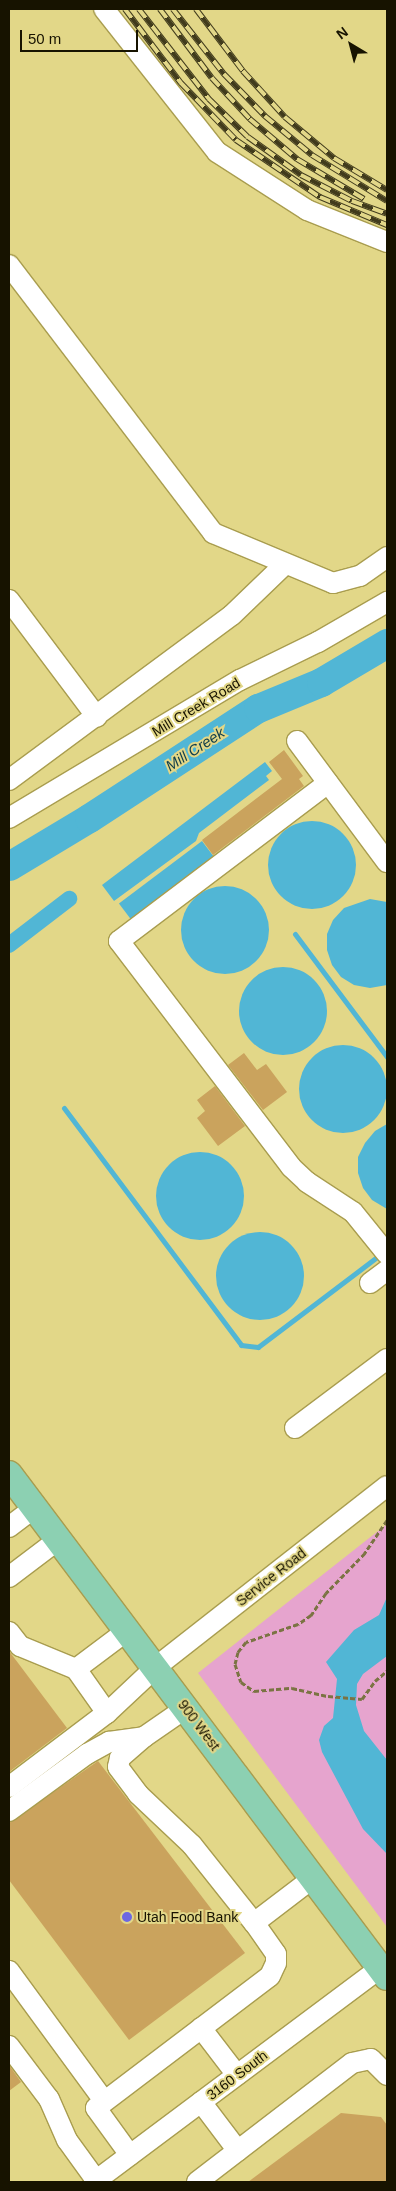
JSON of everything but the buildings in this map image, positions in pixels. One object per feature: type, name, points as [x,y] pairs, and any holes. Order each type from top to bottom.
[{"type":"main road","name":"900 West","points":[[9,1474],[156,1667],[384,1973]]},
{"type":"street","points":[[104,9],[217,152],[307,210],[387,242]]},
{"type":"street","points":[[9,265],[213,532],[333,583],[360,576],[387,557]]},
{"type":"street","points":[[9,780],[98,717],[232,615],[286,564]]},
{"type":"street","points":[[9,600],[98,717]]},
{"type":"street","name":"Mill Creek Road","points":[[9,818],[240,680],[318,642],[387,602]]},
{"type":"street","points":[[297,741],[387,862]]},
{"type":"street","points":[[328,783],[119,940],[291,1167],[307,1182],[354,1212],[384,1250]]},
{"type":"street","points":[[370,1283],[387,1270]]},
{"type":"street","points":[[295,1428],[387,1359]]},
{"type":"street","name":"Service Road","points":[[9,1787],[107,1713],[156,1667],[387,1486]]},
{"type":"street","points":[[9,1527],[34,1508]]},
{"type":"street","points":[[9,1577],[59,1540]]},
{"type":"street","points":[[76,1669],[128,1630]]},
{"type":"street","points":[[9,1632],[20,1646],[76,1669],[107,1713]]},
{"type":"street","points":[[130,2155],[97,2113],[96,2108],[273,1971],[276,1954],[192,1845],[164,1816],[138,1794],[118,1767],[120,1758],[144,1737],[186,1708]]},
{"type":"street","points":[[9,1811],[94,1750],[109,1742],[144,1737]]},
{"type":"street","points":[[254,1923],[313,1878]]},
{"type":"street","points":[[9,1971],[104,2101]]},
{"type":"street","name":"3160 South","points":[[95,2181],[238,2075],[384,1973]]},
{"type":"street","points":[[201,2028],[238,2075]]},
{"type":"street","points":[[9,2046],[49,2098],[67,2140],[95,2181]]},
{"type":"street","points":[[197,2182],[352,2063],[371,2059],[387,2075]]},
{"type":"street","points":[[201,2102],[238,2151]]},
{"type":"path","points":[[387,1520],[365,1553],[326,1593],[305,1620],[246,1642],[238,1652],[235,1670],[241,1682],[249,1688],[262,1691],[292,1688],[335,1697],[362,1699],[375,1681],[387,1671]]},
{"type":"shaded area","points":[[387,1524],[387,1927],[198,1673]]},
{"type":"water","points":[[265,762],[272,771],[266,776],[269,780],[199,833],[196,841],[114,901],[102,885]]},
{"type":"water","points":[[303,821],[321,821],[337,828],[349,840],[356,856],[356,874],[349,890],[337,902],[321,909],[303,909],[287,902],[275,890],[268,874],[268,856],[275,840],[287,828]]},
{"type":"water","points":[[202,841],[215,858],[132,920],[119,904]]},
{"type":"water","points":[[216,886],[234,886],[250,893],[262,905],[269,921],[269,939],[262,955],[250,967],[234,974],[216,974],[200,967],[188,955],[181,939],[181,921],[188,905],[200,893]]},
{"type":"water","points":[[370,899],[387,902],[387,985],[370,988],[354,985],[341,977],[332,965],[327,950],[327,934],[333,920],[344,908]]},
{"type":"water","points":[[274,967],[292,967],[308,974],[320,986],[327,1002],[327,1020],[320,1036],[308,1048],[292,1055],[274,1055],[258,1048],[246,1036],[239,1020],[239,1002],[246,986],[258,974]]},
{"type":"water","points":[[334,1045],[352,1045],[368,1052],[380,1064],[387,1080],[387,1098],[380,1114],[368,1126],[352,1133],[334,1133],[318,1126],[306,1114],[299,1098],[299,1080],[306,1064],[318,1052]]},
{"type":"water","points":[[387,1124],[387,1209],[372,1200],[363,1188],[358,1173],[358,1157],[365,1143],[375,1131]]},
{"type":"water","points":[[191,1152],[209,1152],[225,1159],[237,1171],[244,1187],[244,1205],[237,1221],[225,1233],[209,1240],[191,1240],[175,1233],[163,1221],[156,1205],[156,1187],[163,1171],[175,1159]]},
{"type":"water","points":[[251,1232],[269,1232],[285,1239],[297,1251],[304,1267],[304,1285],[297,1301],[285,1313],[269,1320],[251,1320],[235,1313],[223,1301],[216,1285],[216,1267],[223,1251],[235,1239]]},
{"type":"water","points":[[387,1597],[387,1656],[363,1674],[357,1684],[356,1705],[364,1731],[387,1760],[387,1854],[363,1829],[322,1752],[319,1740],[324,1726],[333,1718],[337,1679],[326,1662],[354,1630],[379,1615]]},
{"type":"waterway","name":"Mill Creek","points":[[9,866],[89,818],[258,708],[321,682],[387,643]]},
{"type":"waterway","points":[[9,945],[69,899]]},
{"type":"waterway","points":[[295,934],[387,1057]]},
{"type":"waterway","points":[[64,1108],[241,1345],[258,1347],[381,1254]]},
{"type":"railway","points":[[125,9],[181,83],[236,140],[320,197],[387,225]]},
{"type":"railway","points":[[139,9],[209,99],[248,137],[301,175],[352,201],[387,214]]},
{"type":"railway","points":[[160,9],[212,78],[250,119],[297,159],[364,199]]},
{"type":"railway","points":[[173,9],[224,74],[265,116],[312,155],[387,201]]},
{"type":"railway","points":[[196,9],[243,71],[285,117],[334,158],[387,190]]},
{"type":"place","name":"Utah Food Bank","points":[[127,1917]]}]
